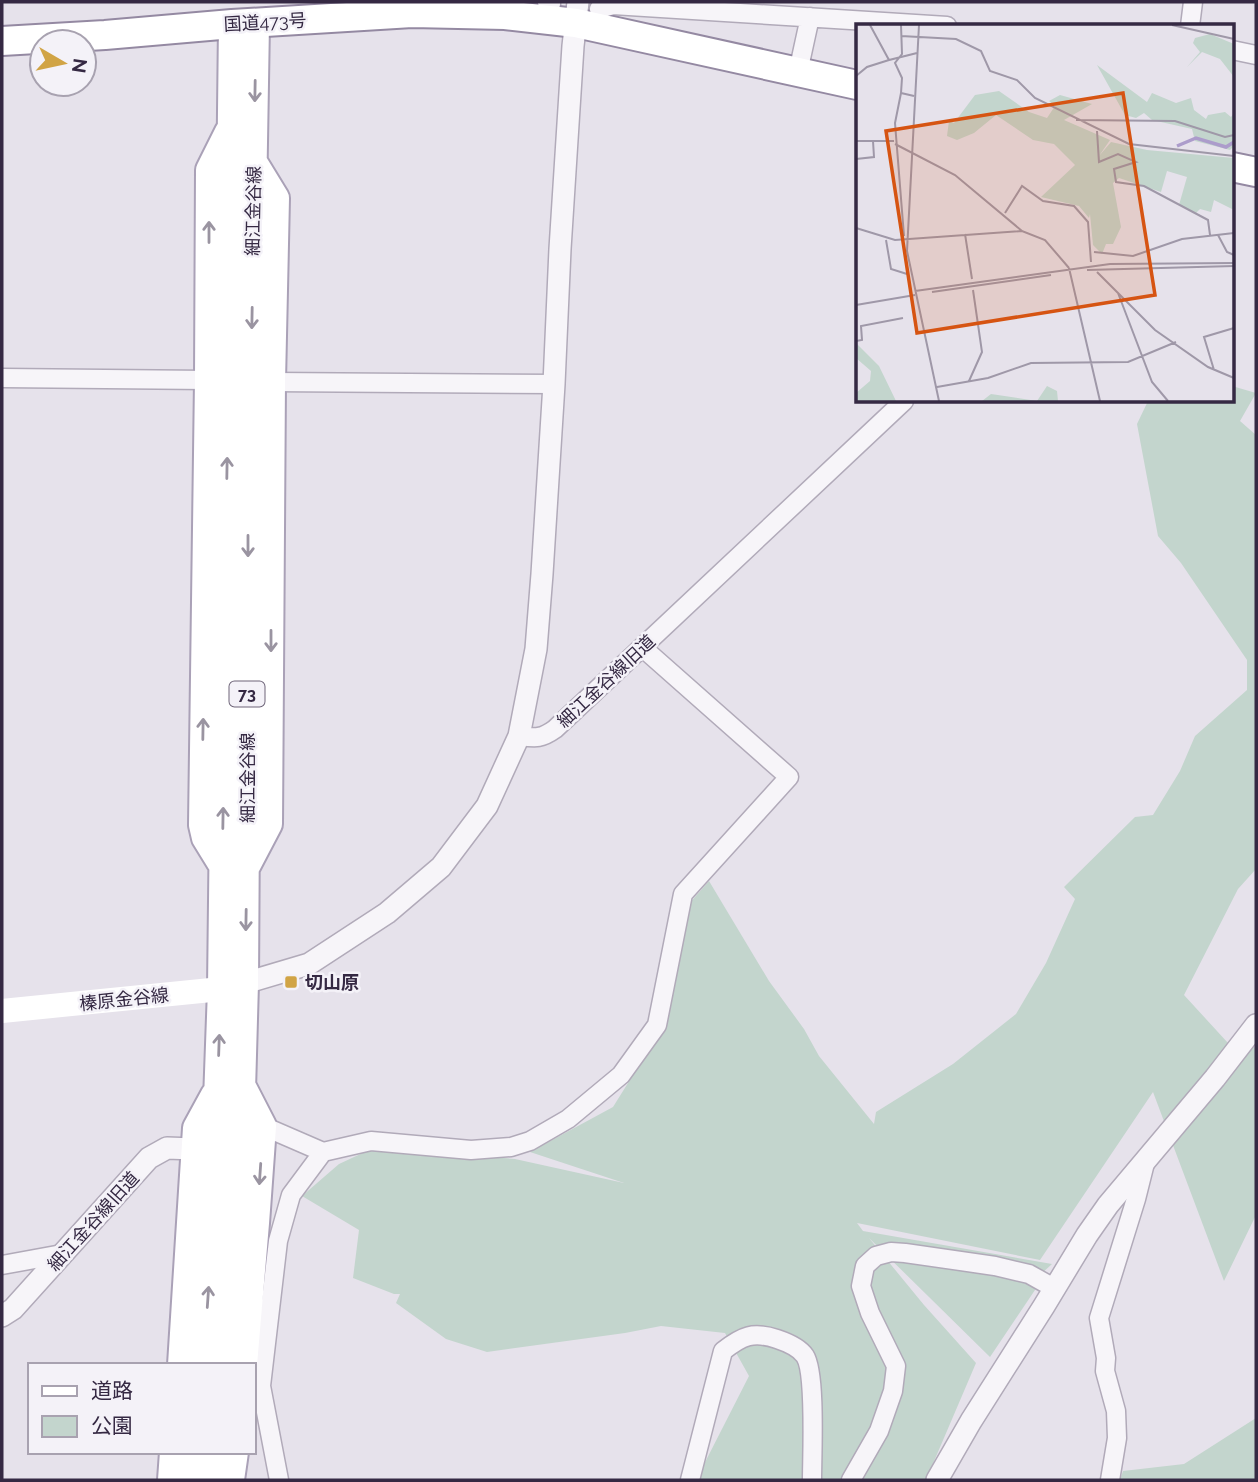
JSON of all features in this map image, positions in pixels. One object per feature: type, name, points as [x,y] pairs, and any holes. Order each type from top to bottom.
[{"type":"highway","name":"国道473号","points":[[2,41],[105,34],[244,12],[411,7],[505,15],[584,11],[798,72],[856,85]]},
{"type":"highway","points":[[1234,167],[1256,172]]},
{"type":"main road","name":"細江金谷線","points":[[202,1363],[213,1212],[230,1087],[234,867],[230,127],[244,12]]},
{"type":"main road","name":"細江金谷線","points":[[234,867],[248,515],[254,162],[244,12]]},
{"type":"main road","points":[[230,127],[209,170],[202,825],[205,838],[234,867],[270,824],[272,382],[276,198],[254,162]]},
{"type":"main road","name":"榛原金谷線","points":[[2,1011],[233,986]]},
{"type":"main road","name":"細江金谷線","points":[[223,1363],[240,1162],[230,1087]]},
{"type":"main road","points":[[230,1087],[262,1126],[244,1363]]},
{"type":"main road","name":"73","points":[[181,1363],[196,1128],[230,1087]]},
{"type":"main road","points":[[171,1480],[173,1454]]},
{"type":"main road","points":[[190,1480],[193,1454]]},
{"type":"main road","points":[[210,1480],[213,1454]]},
{"type":"main road","points":[[231,1480],[234,1454]]},
{"type":"street","points":[[1189,24],[1193,2]]},
{"type":"street","points":[[233,986],[309,964],[387,913],[441,867],[487,806],[519,736],[536,649],[560,249],[584,11],[613,5],[917,24]]},
{"type":"street","points":[[798,72],[810,17]]},
{"type":"street","points":[[1234,50],[1256,55]]},
{"type":"street","points":[[2,378],[208,380]]},
{"type":"street","points":[[272,382],[554,384]]},
{"type":"street","name":"細江金谷線旧道","points":[[519,736],[544,737],[555,729],[903,402]]},
{"type":"street","points":[[262,1126],[323,1152],[370,1141],[471,1150],[511,1147],[530,1141],[568,1119],[621,1074],[657,1025],[682,894],[789,777],[642,648]]},
{"type":"street","points":[[937,1480],[971,1421],[1108,1205],[1256,1025]]},
{"type":"street","name":"細江金谷線旧道","points":[[2,1317],[13,1309],[149,1158],[167,1148],[194,1149]]},
{"type":"street","points":[[279,1480],[261,1387],[278,1241],[291,1195],[323,1152]]},
{"type":"street","points":[[1110,1480],[1117,1438],[1116,1411],[1105,1371],[1106,1358],[1099,1318],[1145,1163]]},
{"type":"street","points":[[851,1480],[879,1431],[893,1391],[896,1366],[870,1313],[861,1286],[865,1266],[876,1256],[891,1252],[905,1253],[995,1266],[1029,1274],[1054,1288]]},
{"type":"street","points":[[2,1265],[62,1254]]},
{"type":"street","points":[[690,1480],[723,1351],[734,1342],[754,1334],[789,1343],[804,1355],[811,1375],[812,1480]]},
{"type":"green space","points":[[1234,387],[1256,393],[1240,421],[1256,435],[1256,869],[1238,889],[1184,995],[1228,1043],[1246,1054],[1256,1046],[1256,1215],[1224,1281],[1153,1092],[1040,1260],[857,1223],[863,1231],[1052,1264],[1040,1275],[1035,1290],[990,1357],[869,1238],[976,1363],[926,1480],[696,1480],[749,1376],[725,1333],[661,1326],[487,1352],[446,1339],[396,1303],[400,1294],[353,1278],[359,1230],[302,1196],[339,1164],[367,1151],[409,1150],[515,1159],[624,1183],[530,1152],[613,1107],[658,1035],[687,906],[709,881],[769,981],[804,1029],[819,1056],[874,1124],[876,1112],[953,1064],[1016,1014],[1046,963],[1075,899],[1064,887],[1135,817],[1153,815],[1180,771],[1195,736],[1247,690],[1247,660],[1181,563],[1158,536],[1137,424],[1148,402],[1234,402]]},
{"type":"green space","points":[[1256,1418],[1256,1480],[1120,1480],[1123,1471],[1184,1464]]},
{"type":"place","name":"切山原","points":[[291,982]]}]
